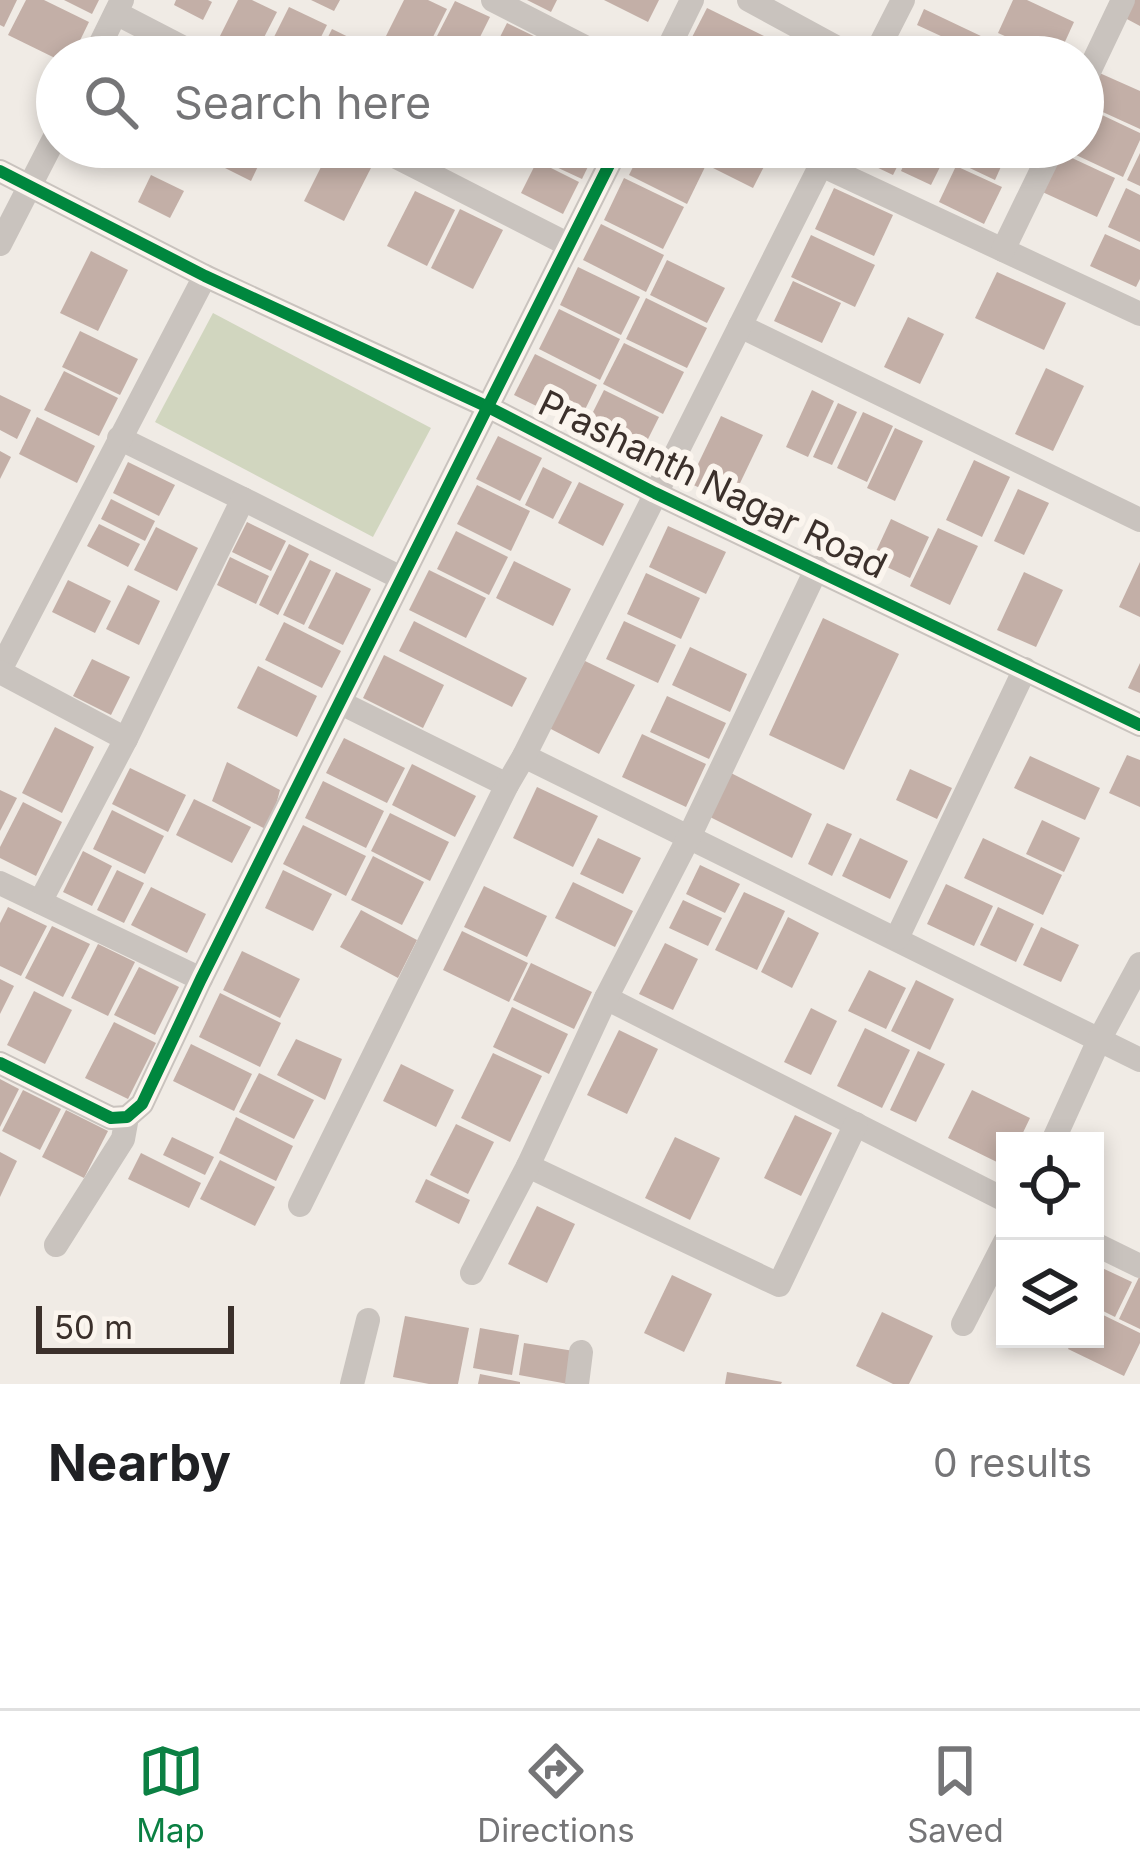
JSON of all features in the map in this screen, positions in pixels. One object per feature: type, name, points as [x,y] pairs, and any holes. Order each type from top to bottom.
[{"type":"street","points":[[493,0],[563,36]]},
{"type":"street","points":[[674,36],[692,0]]},
{"type":"street","points":[[748,0],[815,36]]},
{"type":"street","points":[[885,36],[903,0]]},
{"type":"street","points":[[1104,40],[1123,0]]},
{"type":"street","points":[[104,36],[119,7],[167,36]]},
{"type":"street","points":[[0,244],[40,168]]},
{"type":"street","points":[[418,168],[569,245]]},
{"type":"street","points":[[0,1064],[111,1118],[127,1117],[142,1105],[608,168]]},
{"type":"street","points":[[300,1205],[819,168]]},
{"type":"street","points":[[848,168],[1003,250],[1140,314]]},
{"type":"street","points":[[1003,250],[1043,168]]},
{"type":"street","name":"Prashanth Nagar Road","points":[[0,171],[205,276],[488,407],[655,493],[1140,725]]},
{"type":"street","points":[[127,740],[0,671],[205,276]]},
{"type":"street","points":[[740,326],[1140,520]]},
{"type":"street","points":[[119,438],[401,578]]},
{"type":"street","points":[[40,902],[127,740],[243,500]]},
{"type":"street","points":[[472,1273],[817,568]]},
{"type":"street","points":[[897,938],[1025,669]]},
{"type":"street","points":[[341,703],[507,785]]},
{"type":"street","points":[[524,756],[1140,1060]]},
{"type":"street","points":[[0,883],[201,979]]},
{"type":"street","points":[[1057,1132],[1140,964]]},
{"type":"street","points":[[606,998],[996,1195]]},
{"type":"street","points":[[56,1244],[123,1139],[127,1117]]},
{"type":"street","points":[[528,1166],[779,1285],[856,1124]]},
{"type":"street","points":[[1104,1248],[1140,1266]]},
{"type":"street","points":[[963,1324],[996,1260]]},
{"type":"street","points":[[352,1384],[368,1320]]},
{"type":"street","points":[[577,1384],[581,1352]]},
{"type":"green space","points":[[213,313],[431,428],[373,537],[155,422]]},
{"type":"building","points":[[0,0],[17,0],[4,27],[0,25]]},
{"type":"building","points":[[26,0],[44,0],[89,22],[82,36],[36,36],[36,49],[8,35]]},
{"type":"building","points":[[64,0],[99,0],[92,14]]},
{"type":"building","points":[[176,0],[212,2],[203,20],[174,5]]},
{"type":"building","points":[[238,0],[252,0],[277,12],[265,36],[220,36]]},
{"type":"building","points":[[311,0],[340,0],[334,11]]},
{"type":"building","points":[[404,0],[428,0],[447,9],[434,36],[386,36]]},
{"type":"building","points":[[527,0],[557,0],[551,12]]},
{"type":"building","points":[[604,0],[659,0],[648,22]]},
{"type":"building","points":[[1013,0],[1027,0],[1074,22],[1068,36],[998,33]]},
{"type":"building","points":[[1133,0],[1140,0],[1140,26],[1125,18]]},
{"type":"building","points":[[455,1],[490,17],[480,36],[437,36]]},
{"type":"building","points":[[289,7],[327,25],[322,36],[274,36]]},
{"type":"building","points":[[707,8],[764,36],[693,36]]},
{"type":"building","points":[[924,9],[981,36],[941,36],[917,25]]},
{"type":"building","points":[[507,23],[534,36],[500,36]]},
{"type":"building","points":[[1104,75],[1140,91],[1140,129],[1104,113]]},
{"type":"building","points":[[1104,116],[1140,133],[1123,177],[1104,168]]},
{"type":"building","points":[[1140,153],[1140,186],[1127,180]]},
{"type":"building","points":[[225,168],[257,168],[251,181]]},
{"type":"building","points":[[320,168],[371,168],[344,221],[304,201]]},
{"type":"building","points":[[534,168],[551,168],[579,182],[563,214],[521,193]]},
{"type":"building","points":[[558,168],[587,168],[582,179]]},
{"type":"building","points":[[632,168],[705,168],[687,204],[629,175]]},
{"type":"building","points":[[713,168],[763,168],[753,188]]},
{"type":"building","points":[[902,168],[940,168],[931,185]]},
{"type":"building","points":[[955,168],[1002,187],[984,224],[939,202]]},
{"type":"building","points":[[970,168],[1000,168],[995,180]]},
{"type":"building","points":[[1049,168],[1094,168],[1115,178],[1097,217],[1038,190]]},
{"type":"building","points":[[151,175],[184,191],[170,218],[138,202]]},
{"type":"building","points":[[624,178],[684,207],[663,249],[604,220]]},
{"type":"building","points":[[834,188],[893,215],[874,256],[815,229]]},
{"type":"building","points":[[1126,188],[1140,195],[1140,242],[1108,227]]},
{"type":"building","points":[[415,191],[455,210],[427,266],[387,246]]},
{"type":"building","points":[[460,209],[503,230],[473,289],[431,268]]},
{"type":"building","points":[[601,224],[664,255],[646,292],[583,260]]},
{"type":"building","points":[[1105,234],[1140,250],[1136,287],[1090,266]]},
{"type":"building","points":[[811,235],[875,265],[855,307],[791,277]]},
{"type":"building","points":[[91,251],[128,270],[98,331],[60,313]]},
{"type":"building","points":[[667,260],[725,288],[707,323],[650,295]]},
{"type":"building","points":[[578,267],[640,297],[621,335],[560,305]]},
{"type":"building","points":[[997,272],[1066,303],[1044,350],[975,318]]},
{"type":"building","points":[[793,281],[841,303],[822,343],[774,321]]},
{"type":"building","points":[[646,298],[707,328],[687,368],[626,339]]},
{"type":"building","points":[[559,309],[620,339],[600,380],[539,349]]},
{"type":"building","points":[[908,317],[944,334],[920,384],[884,367]]},
{"type":"building","points":[[80,331],[138,359],[120,395],[62,367]]},
{"type":"building","points":[[624,343],[684,372],[663,414],[603,384]]},
{"type":"building","points":[[535,354],[597,385],[577,426],[514,395]]},
{"type":"building","points":[[1046,368],[1084,386],[1053,451],[1015,434]]},
{"type":"building","points":[[64,371],[118,398],[99,436],[44,410]]},
{"type":"building","points":[[604,390],[659,417],[639,457],[584,430]]},
{"type":"building","points":[[812,390],[834,401],[808,457],[786,447]]},
{"type":"building","points":[[0,395],[31,410],[17,439],[0,430]]},
{"type":"building","points":[[838,403],[857,412],[832,465],[813,457]]},
{"type":"building","points":[[863,412],[893,426],[867,482],[837,468]]},
{"type":"building","points":[[721,416],[763,435],[731,502],[689,483]]},
{"type":"building","points":[[37,417],[95,446],[77,483],[19,454]]},
{"type":"building","points":[[895,428],[923,441],[895,501],[867,488]]},
{"type":"building","points":[[498,436],[542,458],[520,501],[476,479]]},
{"type":"building","points":[[0,451],[11,457],[0,479]]},
{"type":"building","points":[[974,460],[1010,477],[982,537],[946,520]]},
{"type":"building","points":[[128,462],[175,485],[159,516],[113,493]]},
{"type":"building","points":[[543,467],[572,482],[553,519],[525,505]]},
{"type":"building","points":[[579,482],[624,504],[603,546],[558,523]]},
{"type":"building","points":[[477,485],[530,511],[511,551],[457,524]]},
{"type":"building","points":[[1018,489],[1049,503],[1024,555],[994,541]]},
{"type":"building","points":[[111,499],[155,521],[145,541],[101,519]]},
{"type":"building","points":[[891,519],[929,537],[910,578],[872,560]]},
{"type":"building","points":[[247,522],[286,541],[271,571],[232,552]]},
{"type":"building","points":[[99,524],[140,544],[128,567],[87,546]]},
{"type":"building","points":[[668,526],[726,552],[706,594],[649,567]]},
{"type":"building","points":[[156,527],[198,548],[177,591],[134,570]]},
{"type":"building","points":[[938,528],[978,546],[950,605],[910,586]]},
{"type":"building","points":[[456,531],[508,557],[489,595],[437,569]]},
{"type":"building","points":[[289,544],[309,554],[278,615],[259,605]]},
{"type":"building","points":[[230,557],[269,576],[256,604],[217,585]]},
{"type":"building","points":[[310,560],[331,570],[304,625],[283,615]]},
{"type":"building","points":[[514,561],[571,589],[553,626],[496,598]]},
{"type":"building","points":[[1140,562],[1140,617],[1119,607]]},
{"type":"building","points":[[429,570],[486,598],[466,638],[409,610]]},
{"type":"building","points":[[336,572],[371,589],[343,645],[308,628]]},
{"type":"building","points":[[1024,572],[1063,590],[1036,647],[997,630]]},
{"type":"building","points":[[646,573],[700,598],[681,639],[627,614]]},
{"type":"building","points":[[68,580],[111,601],[95,633],[52,612]]},
{"type":"building","points":[[128,585],[160,601],[139,645],[106,629]]},
{"type":"building","points":[[823,618],[899,654],[844,770],[769,735]]},
{"type":"building","points":[[414,621],[527,678],[512,707],[399,651]]},
{"type":"building","points":[[624,621],[676,645],[658,683],[606,659]]},
{"type":"building","points":[[284,622],[341,651],[322,688],[265,660]]},
{"type":"building","points":[[690,647],[747,674],[730,712],[672,685]]},
{"type":"building","points":[[384,655],[444,685],[423,728],[363,698]]},
{"type":"building","points":[[92,659],[130,677],[111,715],[73,696]]},
{"type":"building","points":[[585,661],[635,685],[599,754],[549,728]]},
{"type":"building","points":[[1140,663],[1140,693],[1128,688]]},
{"type":"building","points":[[258,666],[317,696],[297,737],[237,708]]},
{"type":"building","points":[[667,696],[726,723],[709,759],[650,732]]},
{"type":"building","points":[[55,727],[94,747],[62,813],[22,793]]},
{"type":"building","points":[[642,734],[706,764],[686,807],[622,777]]},
{"type":"building","points":[[344,738],[405,768],[387,803],[326,773]]},
{"type":"building","points":[[1127,755],[1140,760],[1140,807],[1109,793]]},
{"type":"building","points":[[1030,756],[1100,788],[1085,820],[1014,788]]},
{"type":"building","points":[[227,762],[280,790],[269,831],[212,801]]},
{"type":"building","points":[[412,764],[476,796],[455,837],[392,805]]},
{"type":"building","points":[[130,768],[186,795],[168,832],[112,804]]},
{"type":"building","points":[[910,769],[952,788],[937,819],[896,800]]},
{"type":"building","points":[[727,771],[812,814],[792,858],[706,815]]},
{"type":"building","points":[[323,781],[384,811],[366,848],[305,818]]},
{"type":"building","points":[[537,787],[598,816],[573,867],[513,838]]},
{"type":"building","points":[[0,790],[17,798],[0,831]]},
{"type":"building","points":[[194,799],[251,827],[232,863],[176,835]]},
{"type":"building","points":[[23,802],[62,822],[36,876],[0,858],[0,847]]},
{"type":"building","points":[[112,810],[164,836],[145,874],[93,849]]},
{"type":"building","points":[[390,813],[449,842],[430,881],[371,851]]},
{"type":"building","points":[[1042,820],[1080,838],[1064,872],[1026,854]]},
{"type":"building","points":[[827,823],[852,834],[832,876],[808,864]]},
{"type":"building","points":[[303,825],[366,856],[346,896],[283,864]]},
{"type":"building","points":[[598,838],[641,858],[623,894],[580,874]]},
{"type":"building","points":[[860,838],[908,861],[890,899],[842,876]]},
{"type":"building","points":[[983,838],[1062,875],[1043,915],[964,878]]},
{"type":"building","points":[[83,851],[112,866],[92,906],[63,892]]},
{"type":"building","points":[[373,856],[424,882],[402,925],[351,900]]},
{"type":"building","points":[[700,865],[740,884],[725,913],[686,894]]},
{"type":"building","points":[[117,870],[144,883],[124,923],[97,910]]},
{"type":"building","points":[[283,870],[332,894],[313,931],[265,908]]},
{"type":"building","points":[[573,882],[633,911],[615,947],[555,918]]},
{"type":"building","points":[[946,884],[993,906],[974,946],[927,924]]},
{"type":"building","points":[[484,886],[547,916],[527,957],[464,927]]},
{"type":"building","points":[[151,887],[206,914],[187,953],[131,925]]},
{"type":"building","points":[[744,892],[785,911],[757,970],[715,950]]},
{"type":"building","points":[[683,900],[722,918],[708,946],[669,928]]},
{"type":"building","points":[[8,907],[47,926],[21,976],[0,966],[0,923]]},
{"type":"building","points":[[998,907],[1034,924],[1016,962],[980,945]]},
{"type":"building","points":[[361,910],[417,940],[398,978],[340,947]]},
{"type":"building","points":[[788,917],[819,933],[792,988],[761,972]]},
{"type":"building","points":[[52,926],[90,944],[63,997],[25,978]]},
{"type":"building","points":[[1041,927],[1079,945],[1061,982],[1023,965]]},
{"type":"building","points":[[462,931],[528,963],[509,1002],[443,970]]},
{"type":"building","points":[[665,943],[698,959],[673,1010],[639,994]]},
{"type":"building","points":[[98,944],[135,962],[108,1016],[71,998]]},
{"type":"building","points":[[242,951],[300,979],[280,1018],[223,990]]},
{"type":"building","points":[[531,963],[592,992],[574,1029],[513,1000]]},
{"type":"building","points":[[139,967],[179,987],[155,1035],[114,1015]]},
{"type":"building","points":[[869,970],[906,988],[886,1029],[848,1011]]},
{"type":"building","points":[[0,979],[14,986],[0,1014]]},
{"type":"building","points":[[916,980],[954,999],[930,1050],[891,1031]]},
{"type":"building","points":[[34,991],[72,1010],[45,1064],[7,1045]]},
{"type":"building","points":[[220,993],[281,1023],[260,1067],[199,1037]]},
{"type":"building","points":[[512,1007],[568,1034],[549,1074],[493,1047]]},
{"type":"building","points":[[811,1008],[837,1021],[811,1075],[784,1062]]},
{"type":"building","points":[[114,1022],[156,1043],[128,1099],[85,1078]]},
{"type":"building","points":[[865,1028],[910,1050],[882,1108],[837,1086]]},
{"type":"building","points":[[619,1030],[658,1049],[627,1114],[587,1095]]},
{"type":"building","points":[[296,1039],[342,1059],[325,1100],[277,1075]]},
{"type":"building","points":[[191,1044],[252,1074],[234,1111],[173,1081]]},
{"type":"building","points":[[918,1051],[945,1064],[916,1122],[890,1110]]},
{"type":"building","points":[[493,1053],[542,1076],[510,1142],[461,1118]]},
{"type":"building","points":[[401,1064],[454,1090],[436,1127],[383,1101]]},
{"type":"building","points":[[259,1073],[314,1100],[294,1139],[239,1112]]},
{"type":"building","points":[[0,1079],[19,1089],[0,1127]]},
{"type":"building","points":[[23,1090],[61,1109],[40,1150],[2,1131]]},
{"type":"building","points":[[972,1090],[1030,1118],[1023,1132],[996,1132],[996,1162],[948,1138]]},
{"type":"building","points":[[66,1110],[108,1131],[84,1178],[42,1157]]},
{"type":"building","points":[[795,1115],[832,1133],[801,1196],[764,1178]]},
{"type":"building","points":[[236,1117],[293,1146],[276,1181],[219,1153]]},
{"type":"building","points":[[456,1124],[494,1142],[468,1194],[430,1175]]},
{"type":"building","points":[[172,1137],[214,1157],[205,1175],[163,1155]]},
{"type":"building","points":[[675,1137],[720,1158],[690,1220],[645,1198]]},
{"type":"building","points":[[0,1152],[17,1161],[0,1197]]},
{"type":"building","points":[[141,1153],[201,1183],[189,1208],[128,1179]]},
{"type":"building","points":[[220,1160],[275,1187],[255,1226],[200,1199]]},
{"type":"building","points":[[426,1179],[470,1200],[459,1224],[415,1202]]},
{"type":"building","points":[[537,1206],[575,1224],[547,1283],[508,1264]]},
{"type":"building","points":[[1104,1269],[1132,1282],[1115,1317],[1104,1312]]},
{"type":"building","points":[[672,1275],[712,1294],[684,1352],[644,1333]]},
{"type":"building","points":[[1140,1275],[1140,1329],[1119,1319]]},
{"type":"building","points":[[882,1312],[933,1336],[909,1384],[893,1384],[856,1366]]},
{"type":"building","points":[[1104,1315],[1140,1333],[1124,1376],[1068,1349],[1104,1348]]},
{"type":"building","points":[[405,1316],[469,1328],[458,1384],[393,1377]]},
{"type":"building","points":[[480,1328],[519,1335],[512,1375],[473,1368]]},
{"type":"building","points":[[524,1343],[574,1351],[568,1384],[519,1375]]},
{"type":"building","points":[[727,1372],[782,1382],[725,1384]]},
{"type":"building","points":[[480,1374],[520,1382],[520,1384],[478,1384]]},
{"type":"cycle path","points":[[0,1063],[111,1118],[127,1117],[142,1104],[607,168]]},
{"type":"cycle path","points":[[0,171],[205,276],[488,407],[655,493],[1140,725]]}]
